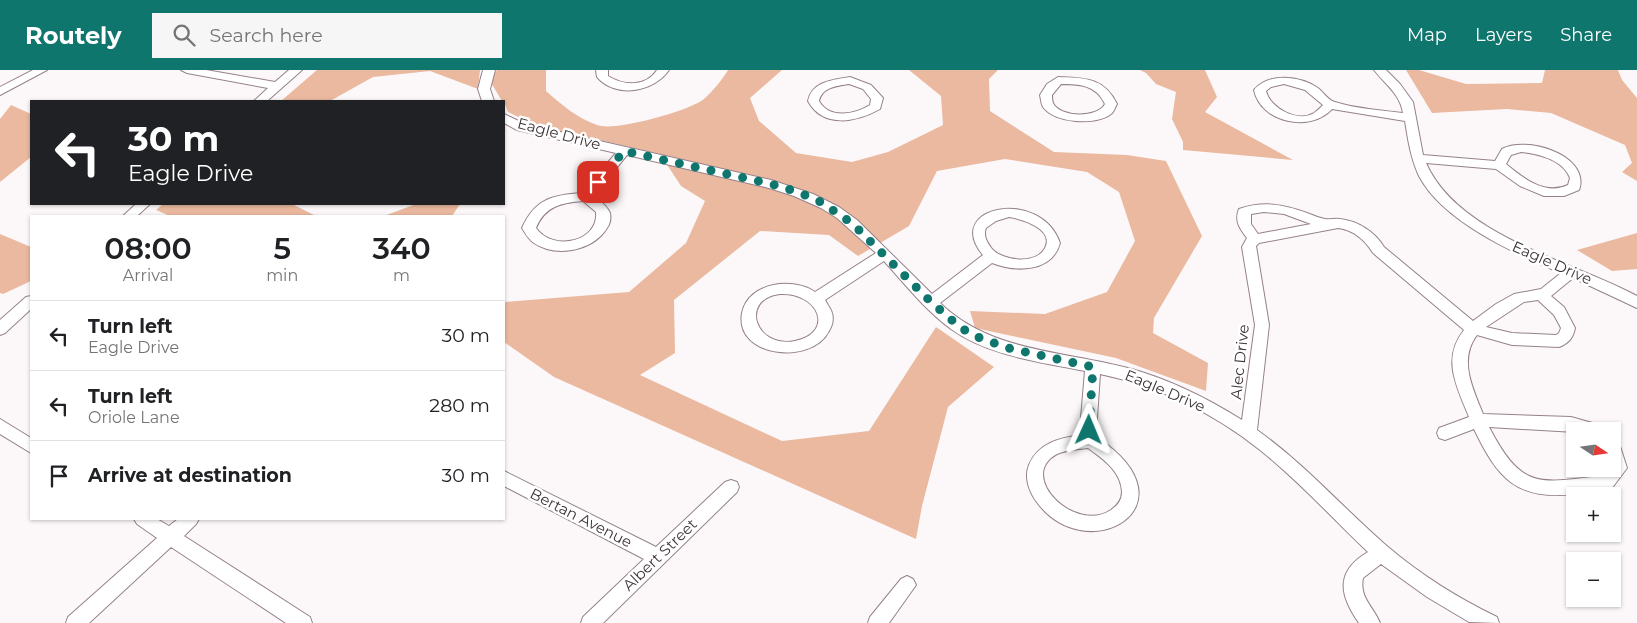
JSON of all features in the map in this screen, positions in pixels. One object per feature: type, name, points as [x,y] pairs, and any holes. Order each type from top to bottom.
[{"type":"street","points":[[0,92],[42,70]]},
{"type":"street","points":[[187,70],[277,86]]},
{"type":"street","points":[[261,100],[296,70]]},
{"type":"street","points":[[488,100],[484,89],[489,70]]},
{"type":"street","points":[[602,70],[603,77],[608,82],[625,87],[656,80],[664,70]]},
{"type":"street","name":"Eagle Drive","points":[[1380,70],[1396,86],[1407,102],[1411,118],[1413,142],[1418,158],[1428,181],[1445,200],[1466,218],[1513,247],[1571,271],[1637,304]]},
{"type":"street","points":[[851,75],[875,93],[878,104],[876,107],[868,113],[849,119],[827,115],[816,106],[815,95],[823,87],[851,75]]},
{"type":"street","points":[[1054,77],[1095,86],[1108,96],[1110,103],[1108,109],[1102,114],[1084,119],[1061,114],[1046,102],[1045,96],[1054,77]]},
{"type":"street","points":[[1329,105],[1319,115],[1312,118],[1292,117],[1271,110],[1262,102],[1260,90],[1267,84],[1290,81],[1305,85],[1318,92],[1329,105],[1411,118]]},
{"type":"street","name":"Eagle Drive","points":[[505,119],[521,127],[771,184],[798,192],[821,202],[842,215],[954,322],[980,338],[1008,348],[1142,378],[1192,400],[1249,432],[1298,471],[1382,553],[1433,591],[1490,623]]},
{"type":"street","points":[[1418,158],[1499,166],[1519,181],[1542,190],[1559,192],[1569,190],[1574,187],[1576,182],[1576,176],[1571,169],[1560,160],[1545,152],[1531,148],[1506,151],[1499,166]]},
{"type":"street","points":[[586,197],[603,213],[602,228],[596,234],[579,243],[568,246],[553,246],[541,243],[533,237],[529,228],[533,216],[539,209],[558,200],[586,197],[624,151]]},
{"type":"street","points":[[130,215],[143,205]]},
{"type":"street","points":[[1324,224],[1292,212],[1258,206],[1244,212],[1244,225],[1255,239],[1299,231],[1324,224],[1342,223],[1365,234],[1376,243],[1378,250],[1473,329],[1512,339],[1559,341],[1566,336],[1568,328],[1558,311],[1541,295]]},
{"type":"street","points":[[1009,213],[1028,216],[1039,221],[1051,236],[1053,243],[1050,252],[1034,262],[1004,262],[991,256],[980,241],[978,233],[980,225],[990,216],[1009,213]]},
{"type":"street","name":"Alec Drive","points":[[1249,432],[1262,325],[1249,247],[1249,244],[1255,239]]},
{"type":"street","points":[[817,298],[884,254]]},
{"type":"street","points":[[931,302],[991,256]]},
{"type":"street","points":[[1571,271],[1557,286],[1541,295],[1521,296],[1488,316],[1473,329],[1461,347],[1459,358],[1468,396],[1478,420],[1490,446],[1510,472],[1525,482],[1542,488],[1606,483],[1610,478]]},
{"type":"street","points":[[796,289],[817,298],[826,314],[826,325],[822,332],[809,343],[789,347],[764,343],[753,332],[748,321],[750,309],[758,298],[765,293],[776,290],[796,289]]},
{"type":"street","points":[[0,329],[30,303]]},
{"type":"street","points":[[1090,441],[1061,445],[1051,449],[1044,454],[1036,466],[1034,475],[1040,493],[1048,505],[1060,516],[1072,522],[1093,525],[1115,518],[1126,509],[1130,503],[1131,492],[1129,479],[1121,466],[1090,441],[1089,418],[1093,367]]},
{"type":"street","points":[[1445,434],[1478,420],[1566,424]]},
{"type":"street","points":[[0,426],[30,445]]},
{"type":"street","name":"Bertan Avenue","points":[[505,479],[658,557]]},
{"type":"street","name":"Albert Street","points":[[590,623],[731,487]]},
{"type":"street","points":[[145,520],[303,623]]},
{"type":"street","points":[[75,623],[189,520]]},
{"type":"street","points":[[1371,623],[1357,604],[1352,581],[1354,574],[1361,567],[1382,553]]},
{"type":"street","points":[[877,623],[907,585]]},
{"type":"shaded area","points":[[317,70],[480,70],[478,89],[430,71],[373,77],[332,100],[282,100]]},
{"type":"shaded area","points":[[497,70],[546,70],[546,91],[564,106],[576,115],[597,125],[619,126],[651,119],[696,104],[710,93],[728,70],[782,70],[750,98],[759,121],[796,153],[852,162],[888,152],[943,125],[941,96],[909,70],[998,70],[989,79],[990,111],[1054,152],[1127,155],[1166,161],[1202,236],[1154,318],[1153,333],[1208,363],[1206,391],[1116,358],[975,328],[970,311],[1045,314],[1107,292],[1135,241],[1119,192],[1087,172],[1005,159],[937,171],[909,226],[858,256],[829,235],[760,231],[674,300],[675,353],[640,375],[782,441],[869,431],[936,327],[994,367],[948,407],[922,506],[916,539],[554,377],[505,343],[505,302],[629,292],[686,243],[705,201],[681,186],[660,154],[535,125],[508,112],[505,100],[501,100],[490,81]]},
{"type":"shaded area","points":[[1140,70],[1205,70],[1217,97],[1205,112],[1293,160],[1183,150],[1183,142],[1172,119],[1176,92],[1156,84],[1146,73]]},
{"type":"shaded area","points":[[1406,70],[1419,70],[1466,84],[1542,83],[1545,70],[1618,70],[1622,80],[1637,98],[1637,181],[1622,172],[1632,163],[1625,145],[1551,113],[1507,109],[1432,113]]},
{"type":"shaded area","points":[[11,105],[30,114],[30,158],[0,182],[0,119]]},
{"type":"shaded area","points":[[162,205],[294,205],[314,215],[168,215],[156,210]]},
{"type":"shaded area","points":[[413,205],[459,205],[453,215],[387,215]]},
{"type":"shaded area","points":[[1637,233],[1637,269],[1612,271],[1577,250]]},
{"type":"shaded area","points":[[0,234],[30,247],[30,281],[3,294],[0,293]]},
{"type":"route","points":[[598,182],[624,151],[771,184],[798,192],[821,202],[853,224],[931,302],[961,328],[980,338],[1008,348],[1093,367],[1089,430]]}]
